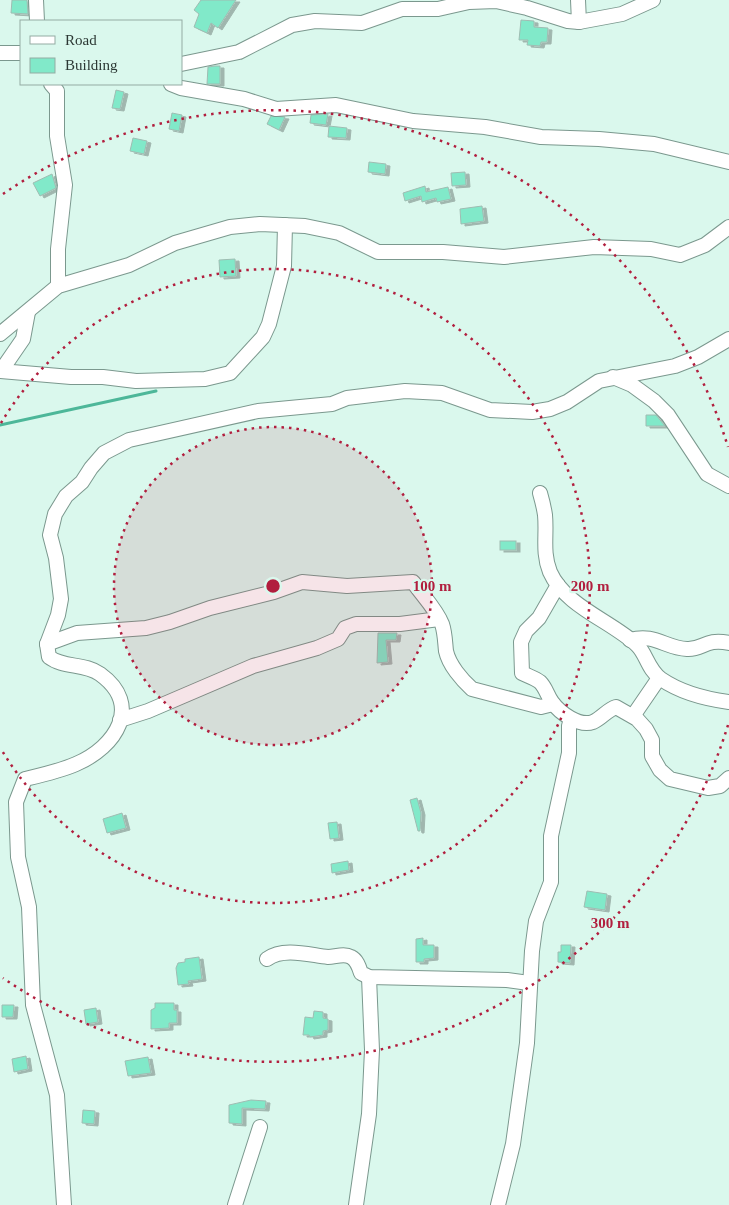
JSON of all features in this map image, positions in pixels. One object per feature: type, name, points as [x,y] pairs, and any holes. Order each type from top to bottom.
[{"type":"street","points":[[36,0],[38,20]]},
{"type":"street","points":[[578,0],[579,22]]},
{"type":"street","points":[[182,64],[239,52],[292,25],[315,22],[362,22],[402,9],[438,9],[469,2],[496,2],[579,22],[622,14],[653,0]]},
{"type":"street","points":[[0,53],[20,54]]},
{"type":"street","points":[[52,85],[57,91],[57,136],[65,185],[58,249],[58,286]]},
{"type":"street","points":[[174,85],[244,99],[276,109],[336,105],[407,120],[485,127],[541,137],[654,144],[729,162]]},
{"type":"street","points":[[1,371],[136,381],[205,379],[230,373],[263,337],[269,324],[284,266],[285,224]]},
{"type":"street","points":[[0,334],[58,286],[129,265],[148,255],[199,235],[230,227],[285,224],[339,233],[378,252],[443,252],[504,257],[594,247],[650,249],[680,255],[705,245],[729,226]]},
{"type":"street","points":[[1,371],[23,339],[28,312]]},
{"type":"street","points":[[64,1205],[57,1095],[33,1005],[29,907],[18,857],[16,802],[24,779],[78,764],[104,746],[117,729],[123,711],[121,697],[113,685],[98,672],[55,662],[49,657],[47,644],[58,615],[60,599],[56,558],[50,535],[55,514],[66,496],[82,482],[104,453],[129,440],[258,411],[332,404],[347,398],[405,391],[442,393],[490,410],[532,412],[550,409],[567,402],[599,380],[651,372],[675,366],[698,357],[729,338]]},
{"type":"street","points":[[612,377],[632,385],[654,401],[668,415],[708,474],[729,486]]},
{"type":"street","points":[[540,493],[545,516],[545,556],[558,585],[586,608],[639,646],[646,662],[659,678],[673,686],[698,695],[729,702]]},
{"type":"street","points":[[47,644],[77,634],[146,628],[210,608],[274,592],[302,582],[347,586],[414,582],[439,619],[446,639],[446,652],[452,664],[463,681],[472,689],[541,707],[553,704]]},
{"type":"street","points":[[558,585],[539,618],[526,631],[521,642],[522,673],[538,680],[546,689],[553,704],[571,719],[584,723],[593,722],[610,709],[616,707],[633,716],[646,729],[652,740],[652,756],[660,770],[670,779],[708,788],[720,786],[729,778]]},
{"type":"street","points":[[120,720],[156,708],[253,666],[317,648],[338,639],[345,628],[356,624],[400,624],[439,619]]},
{"type":"street","points":[[630,640],[644,636],[689,650],[709,642],[729,644]]},
{"type":"street","points":[[633,716],[659,678]]},
{"type":"street","points":[[498,1205],[513,1144],[524,1066],[529,983],[536,921],[551,882],[551,836],[569,753],[569,726],[571,719]]},
{"type":"street","points":[[267,959],[274,954],[304,953],[330,957],[350,956],[356,961],[361,973],[369,976],[508,980],[529,983]]},
{"type":"street","points":[[356,1205],[369,1114],[372,1050],[369,976]]},
{"type":"street","points":[[235,1205],[260,1127]]},
{"type":"building","points":[[12,0],[27,0],[28,14],[11,13]]},
{"type":"building","points":[[201,0],[236,0],[218,28],[211,23],[207,33],[194,27],[199,14],[194,10]]},
{"type":"building","points":[[521,20],[534,21],[534,27],[548,28],[547,42],[541,42],[540,46],[527,45],[528,40],[519,40]]},
{"type":"building","points":[[220,66],[220,84],[207,84],[208,67]]},
{"type":"building","points":[[116,90],[124,92],[120,109],[112,108]]},
{"type":"building","points":[[172,113],[182,115],[179,131],[169,129]]},
{"type":"building","points":[[328,114],[326,125],[310,123],[311,115]]},
{"type":"building","points":[[271,116],[285,117],[279,130],[267,124]]},
{"type":"building","points":[[329,126],[347,128],[346,138],[328,137]]},
{"type":"building","points":[[133,138],[147,141],[144,154],[130,151]]},
{"type":"building","points":[[369,162],[386,164],[385,174],[368,172]]},
{"type":"building","points":[[465,172],[466,185],[452,186],[451,173]]},
{"type":"building","points":[[52,174],[56,188],[40,196],[33,183]]},
{"type":"building","points":[[425,186],[426,192],[448,187],[451,199],[437,202],[436,198],[422,202],[421,196],[405,201],[403,193]]},
{"type":"building","points":[[482,206],[484,221],[461,224],[460,209]]},
{"type":"building","points":[[235,259],[236,276],[220,277],[219,260]]},
{"type":"building","points":[[646,415],[656,415],[665,426],[646,426]]},
{"type":"building","points":[[500,541],[516,541],[516,550],[500,550]]},
{"type":"building","points":[[378,633],[397,633],[396,640],[386,640],[388,662],[377,663]]},
{"type":"building","points":[[417,798],[421,813],[420,831],[418,831],[410,800]]},
{"type":"building","points":[[122,813],[126,828],[107,833],[103,819]]},
{"type":"building","points":[[337,822],[339,838],[330,839],[328,823]]},
{"type":"building","points":[[348,861],[349,870],[332,873],[331,864]]},
{"type":"building","points":[[587,891],[607,894],[605,910],[584,907]]},
{"type":"building","points":[[423,938],[423,945],[434,945],[434,958],[424,959],[424,962],[416,962],[416,939]]},
{"type":"building","points":[[561,945],[571,945],[570,963],[558,962],[558,952],[561,952]]},
{"type":"building","points":[[199,957],[202,979],[188,981],[189,984],[178,985],[176,968],[178,963],[185,962],[185,959]]},
{"type":"building","points":[[155,1003],[174,1003],[174,1010],[177,1010],[177,1023],[169,1023],[169,1028],[151,1029],[151,1010],[155,1008]]},
{"type":"building","points":[[2,1005],[14,1005],[13,1017],[2,1017]]},
{"type":"building","points":[[96,1008],[98,1022],[86,1024],[84,1010]]},
{"type":"building","points":[[314,1011],[323,1012],[323,1018],[328,1019],[328,1030],[323,1031],[323,1035],[310,1037],[309,1035],[303,1035],[305,1017],[313,1018]]},
{"type":"building","points":[[26,1056],[28,1069],[14,1072],[12,1059]]},
{"type":"building","points":[[148,1057],[151,1073],[128,1076],[125,1061]]},
{"type":"building","points":[[251,1100],[266,1101],[265,1109],[242,1108],[242,1124],[229,1123],[229,1105]]},
{"type":"building","points":[[83,1110],[95,1111],[94,1124],[82,1123]]},
{"type":"waterway","points":[[0,425],[156,391]]}]
